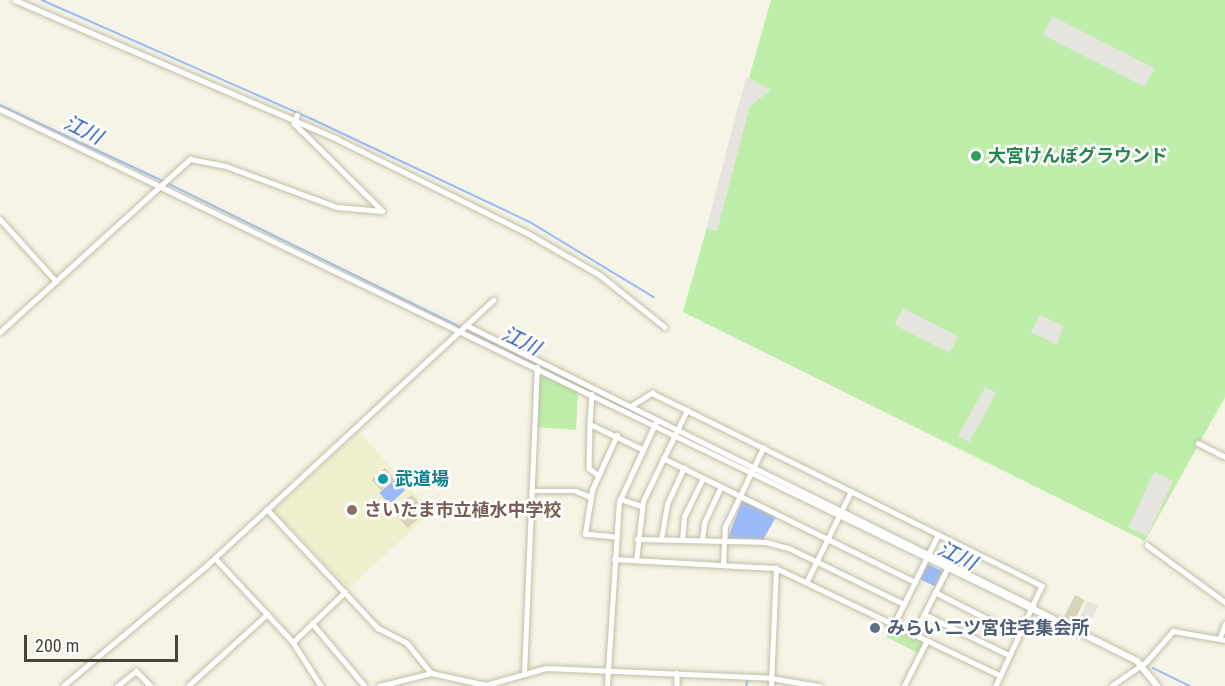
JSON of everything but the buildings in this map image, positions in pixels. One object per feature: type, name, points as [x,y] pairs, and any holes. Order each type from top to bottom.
[{"type":"street","points":[[15,0],[295,122],[537,238],[600,275],[665,327]]},
{"type":"street","points":[[0,109],[463,327],[1033,607],[1143,666],[1157,686]]},
{"type":"street","points":[[295,122],[297,115]]},
{"type":"street","points":[[0,332],[184,162],[196,159],[337,207],[382,211],[295,122]]},
{"type":"street","points":[[0,219],[56,281]]},
{"type":"street","points":[[63,686],[215,558],[493,300]]},
{"type":"street","points":[[463,327],[537,367],[631,406],[656,422]]},
{"type":"street","points":[[524,674],[537,367]]},
{"type":"street","points":[[593,392],[589,468],[598,475]]},
{"type":"street","points":[[631,406],[652,393],[1042,586],[999,675],[996,686]]},
{"type":"street","points":[[636,561],[642,506],[687,410]]},
{"type":"street","points":[[607,686],[614,537],[620,500],[656,422]]},
{"type":"street","points":[[590,424],[642,449]]},
{"type":"street","points":[[614,537],[585,534],[591,497],[598,475],[617,435]]},
{"type":"street","points":[[1198,443],[1225,457]]},
{"type":"street","points":[[723,564],[725,527],[763,448]]},
{"type":"street","points":[[663,458],[915,582]]},
{"type":"street","points":[[661,539],[667,504],[684,468]]},
{"type":"street","points":[[682,540],[684,517],[703,478]]},
{"type":"street","points":[[702,540],[704,523],[721,487]]},
{"type":"street","points":[[532,491],[576,491],[591,497]]},
{"type":"street","points":[[807,581],[851,491]]},
{"type":"street","points":[[620,500],[642,506]]},
{"type":"street","points":[[267,508],[378,628],[406,643],[431,673]]},
{"type":"street","points":[[893,626],[938,535]]},
{"type":"street","points":[[637,538],[766,542],[816,561],[904,604]]},
{"type":"street","points":[[1147,544],[1225,602]]},
{"type":"street","points":[[215,558],[293,642],[321,686]]},
{"type":"street","points":[[614,559],[776,568],[807,581],[913,636],[999,675]]},
{"type":"street","points":[[913,636],[948,567]]},
{"type":"street","points":[[771,686],[776,568]]},
{"type":"street","points":[[293,642],[345,592]]},
{"type":"street","points":[[935,592],[1019,635]]},
{"type":"street","points":[[188,686],[267,614]]},
{"type":"street","points":[[924,614],[1009,655]]},
{"type":"street","points":[[312,624],[365,686]]},
{"type":"street","points":[[1111,686],[1143,666],[1175,630],[1222,639],[1225,624]]},
{"type":"street","points":[[904,686],[926,642]]},
{"type":"street","points":[[379,686],[431,673],[486,685],[546,668],[771,678],[819,686]]},
{"type":"street","points":[[117,686],[136,670],[152,686]]},
{"type":"street","points":[[676,672],[677,686]]},
{"type":"street","points":[[70,681],[75,686]]},
{"type":"shaded area","points":[[1052,16],[1154,68],[1145,87],[1042,35]]},
{"type":"shaded area","points":[[746,77],[771,90],[750,106],[717,231],[706,229]]},
{"type":"shaded area","points":[[903,308],[958,336],[950,353],[894,325]]},
{"type":"shaded area","points":[[1040,315],[1063,326],[1057,345],[1031,332]]},
{"type":"shaded area","points":[[985,387],[996,393],[969,442],[958,436]]},
{"type":"shaded area","name":"さいたま市立植水中学校","points":[[358,432],[432,511],[348,589],[275,510]]},
{"type":"shaded area","points":[[1154,472],[1173,481],[1147,536],[1128,527]]},
{"type":"shaded area","points":[[1087,601],[1098,606],[1087,630],[1076,625]]},
{"type":"green space","name":"大宮けんぽグラウンド","points":[[771,0],[1225,0],[1225,397],[1145,541],[683,312]]},
{"type":"green space","points":[[539,370],[578,390],[576,430],[537,427]]},
{"type":"green space","points":[[891,628],[923,644],[919,653],[886,637]]},
{"type":"water","points":[[395,479],[405,490],[389,504],[379,493]]},
{"type":"water","points":[[742,501],[776,517],[763,540],[728,538]]},
{"type":"water","points":[[927,564],[943,571],[936,586],[920,580]]},
{"type":"waterway","points":[[42,0],[310,118],[530,222],[654,297]]},
{"type":"waterway","name":"江川","points":[[0,105],[163,181]]},
{"type":"waterway","name":"江川","points":[[167,183],[750,469]]},
{"type":"waterway","name":"江川","points":[[754,471],[782,485]]},
{"type":"waterway","name":"江川","points":[[1153,668],[1190,686]]},
{"type":"waterway","points":[[746,686],[748,680]]},
{"type":"place","name":"大宮けんぽグラウンド","points":[[976,156]]},
{"type":"place","name":"武道場","points":[[383,479]]},
{"type":"place","name":"さいたま市立植水中学校","points":[[352,510]]},
{"type":"place","name":"みらい 二ツ宮住宅集会所","points":[[875,628]]}]
